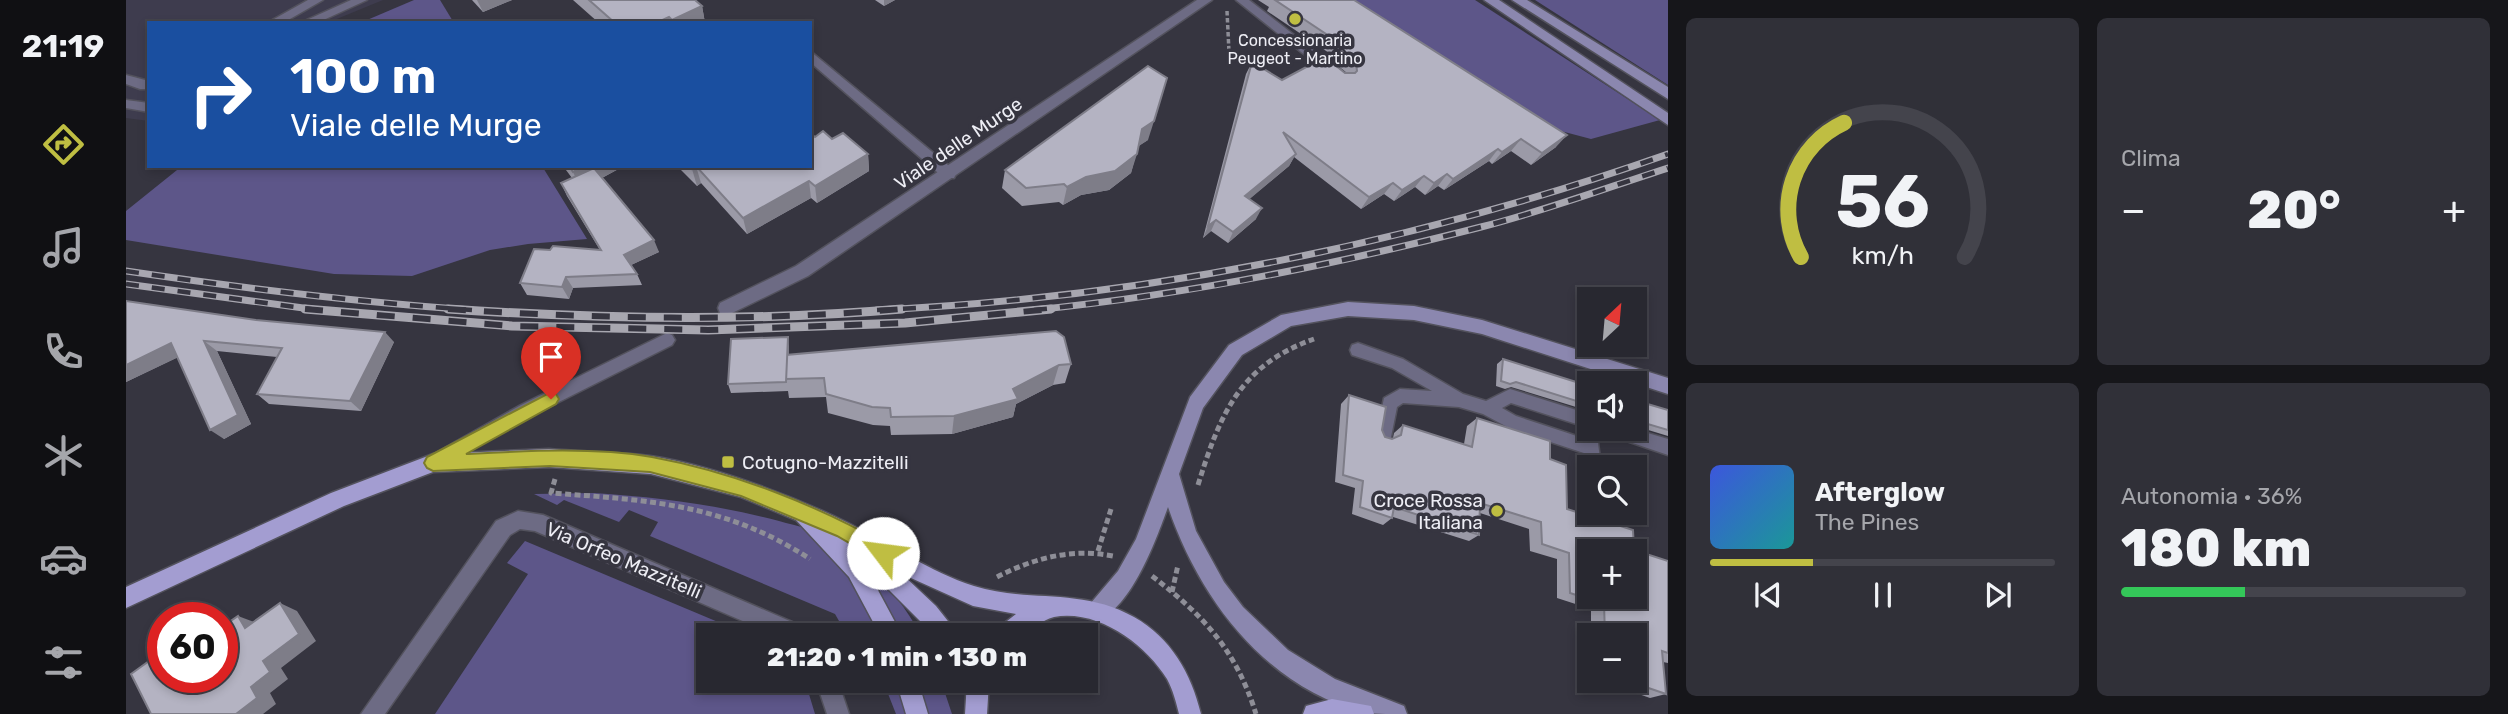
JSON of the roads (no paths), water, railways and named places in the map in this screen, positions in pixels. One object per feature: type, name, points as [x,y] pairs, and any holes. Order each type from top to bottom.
[{"type":"main road","points":[[1490,0],[1668,120]]},
{"type":"main road","points":[[1518,0],[1668,94]]},
{"type":"main road","points":[[1097,611],[1116,591],[1133,565],[1197,401],[1220,366],[1249,339],[1283,320],[1320,313],[1376,308],[1423,312],[1474,324],[1668,386]]},
{"type":"main road","points":[[126,598],[338,499],[433,463],[560,458],[650,465],[742,488],[796,509],[843,530],[903,564],[973,596],[1025,606],[1060,606],[1097,611],[1128,624],[1155,646],[1177,675],[1190,714]]},
{"type":"main road","points":[[1169,473],[1184,534],[1198,563],[1245,625],[1275,655],[1309,678],[1396,714]]},
{"type":"main road","points":[[796,509],[856,570],[885,623]]},
{"type":"main road","points":[[843,530],[936,623]]},
{"type":"main road","points":[[1020,623],[1060,606]]},
{"type":"main road","points":[[911,693],[917,714]]},
{"type":"main road","points":[[976,693],[976,714]]},
{"type":"main road","points":[[1314,714],[1332,710],[1363,714]]},
{"type":"street","name":"Viale delle Murge","points":[[726,308],[802,271],[1206,0]]},
{"type":"street","name":"Via Orfeo Mazzitelli","points":[[372,714],[503,528],[518,520],[536,522],[771,623]]},
{"type":"street","points":[[831,693],[838,714]]},
{"type":"lane","points":[[278,21],[317,0]]},
{"type":"lane","points":[[311,21],[361,0]]},
{"type":"lane","points":[[1242,0],[1344,80]]},
{"type":"lane","points":[[812,57],[949,174]]},
{"type":"lane","points":[[126,79],[147,85]]},
{"type":"lane","points":[[126,104],[147,108]]},
{"type":"lane","points":[[433,463],[527,411],[667,340]]},
{"type":"lane","points":[[1358,350],[1382,356],[1414,370],[1459,400]]},
{"type":"lane","points":[[1384,437],[1390,404],[1400,396],[1459,400],[1487,408],[1511,422],[1591,448],[1592,455]]},
{"type":"lane","points":[[1487,408],[1510,396],[1577,417]]},
{"type":"lane","points":[[1647,440],[1668,447]]},
{"type":"railway","points":[[877,310],[978,304],[1078,293],[1278,261],[1475,214],[1668,154]]},
{"type":"railway","points":[[1034,310],[1203,287],[1370,254],[1505,221],[1668,168]]},
{"type":"railway","points":[[126,271],[299,294],[472,310]]},
{"type":"railway","points":[[126,284],[318,310]]},
{"type":"railway","points":[[305,309],[512,326],[708,330],[905,323],[1051,309]]},
{"type":"railway","points":[[448,309],[675,318],[789,316],[902,309]]},
{"type":"place","name":"Concessionaria Peugeot - Martino","points":[[1295,19]]},
{"type":"place","name":"Cotugno-Mazzitelli","points":[[728,462]]},
{"type":"place","name":"Croce Rossa Italiana","points":[[1497,511]]}]
